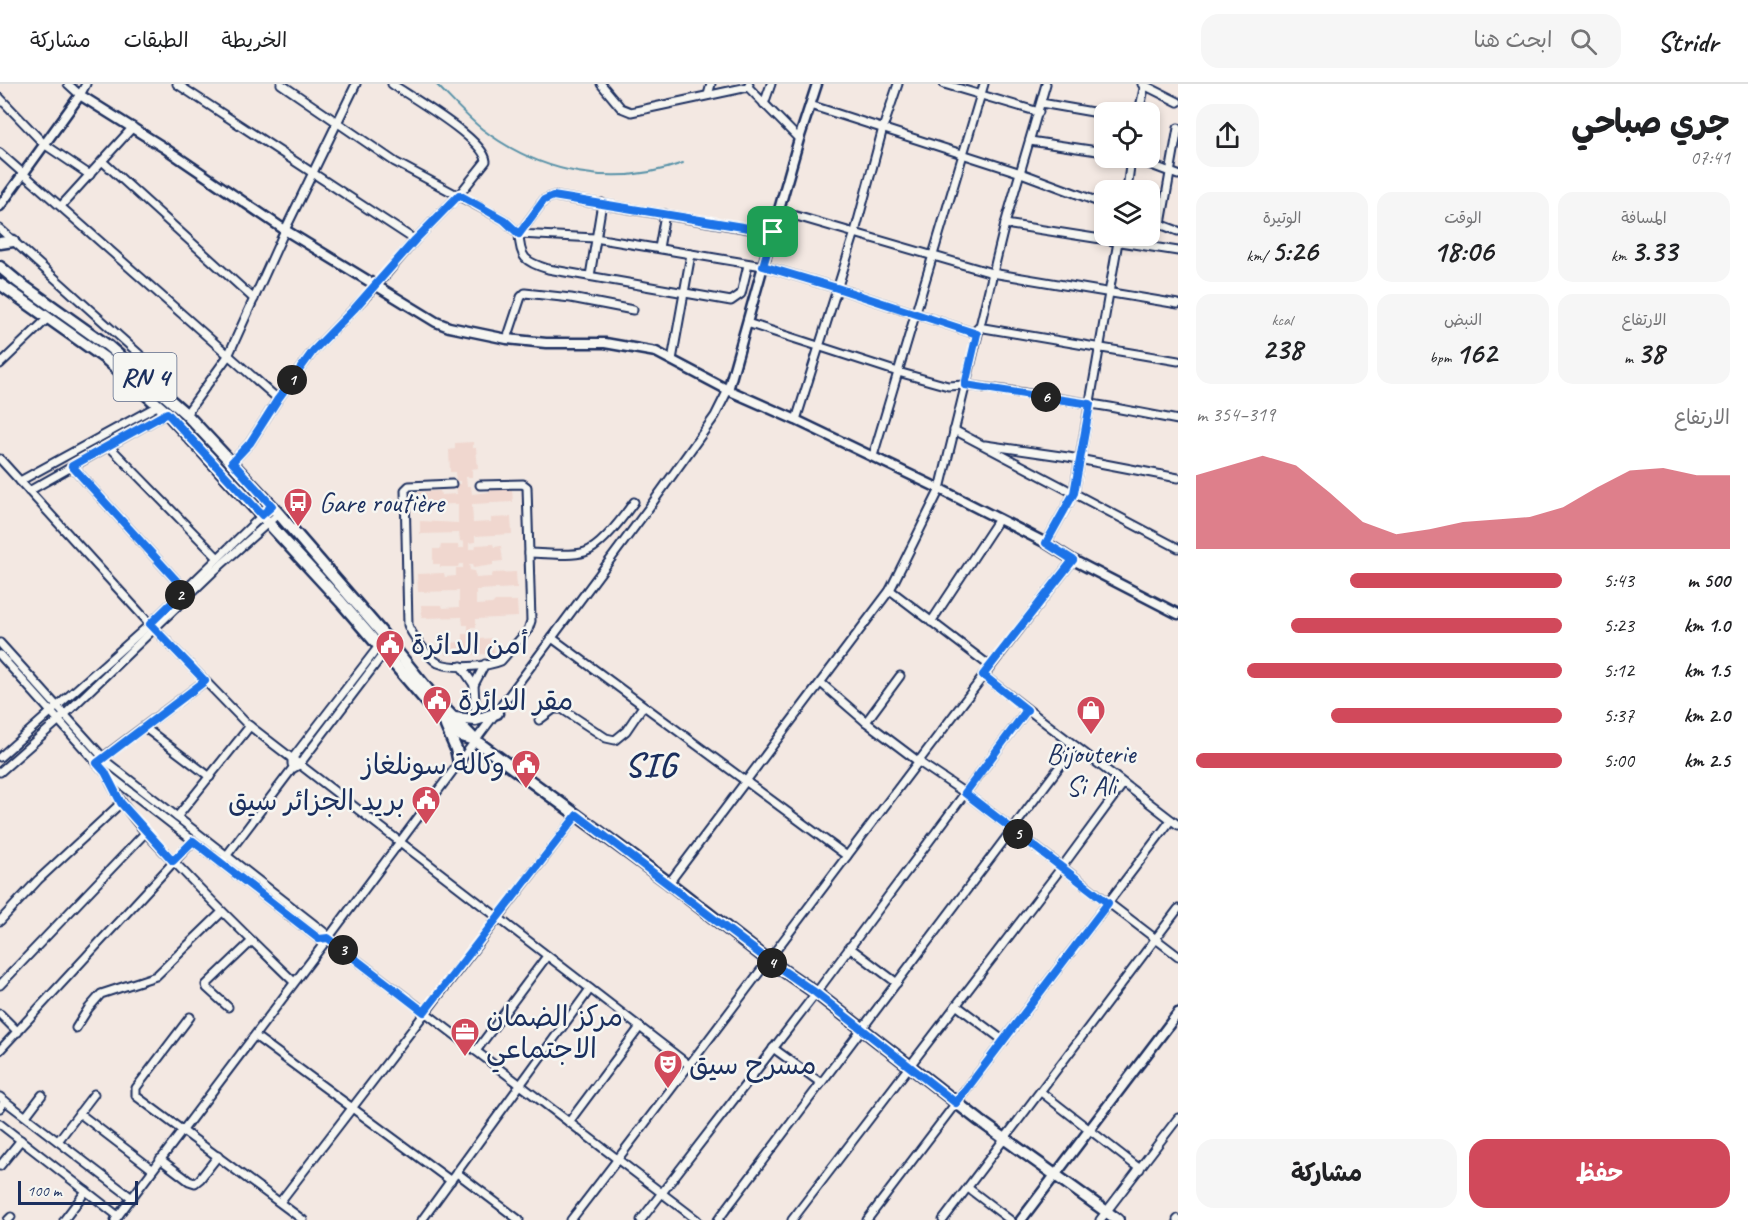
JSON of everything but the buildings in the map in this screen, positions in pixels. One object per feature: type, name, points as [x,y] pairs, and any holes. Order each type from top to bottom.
[{"type":"main road","points":[[0,243],[14,241]]},
{"type":"main road","name":"RN 4","points":[[0,267],[108,346],[186,414],[275,510],[449,720]]},
{"type":"main road","name":"RN 4","points":[[0,284],[106,359],[163,409],[449,720],[669,883],[768,960],[816,993],[956,1103],[1056,1175],[1103,1216],[1118,1220]]},
{"type":"main road","points":[[459,763],[449,720],[476,720],[497,713]]},
{"type":"street","points":[[68,84],[80,95],[285,230],[436,322],[449,327],[507,339],[546,343],[605,343],[656,352],[728,390],[940,489],[1178,614]]},
{"type":"street","points":[[0,206],[86,84]]},
{"type":"street","points":[[177,84],[415,240]]},
{"type":"street","points":[[281,84],[395,162],[504,220],[519,234],[595,238],[763,266],[915,314],[978,331],[1101,347],[1178,361]]},
{"type":"street","points":[[186,414],[228,356],[285,230],[356,84]]},
{"type":"street","points":[[232,462],[250,443],[313,351],[459,195],[486,161],[483,152],[474,142],[392,84]]},
{"type":"street","points":[[601,84],[621,108],[631,112],[749,85],[764,104],[799,138]]},
{"type":"street","points":[[708,95],[711,84]]},
{"type":"street","points":[[764,104],[771,84]]},
{"type":"street","points":[[0,1124],[117,1218],[497,713],[715,416],[728,390],[799,138],[817,84]]},
{"type":"street","points":[[796,420],[898,84]]},
{"type":"street","points":[[944,84],[1039,112]]},
{"type":"street","points":[[873,456],[984,84]]},
{"type":"street","points":[[669,883],[890,590],[940,489],[992,273],[1046,84]]},
{"type":"street","points":[[1141,102],[1144,84],[1178,102]]},
{"type":"street","points":[[0,98],[44,144],[90,175]]},
{"type":"street","points":[[1041,103],[1094,112]]},
{"type":"street","points":[[810,105],[1022,172],[1094,200]]},
{"type":"street","points":[[62,206],[133,128]]},
{"type":"street","points":[[1178,128],[1161,224],[1178,231]]},
{"type":"street","points":[[1030,141],[1094,151]]},
{"type":"street","points":[[0,153],[278,399]]},
{"type":"street","points":[[102,161],[254,299]]},
{"type":"street","points":[[1159,168],[1178,175]]},
{"type":"street","points":[[748,265],[741,294],[731,301],[686,291],[548,269],[529,263],[519,250],[519,234],[529,218],[548,198],[569,198],[773,232]]},
{"type":"street","points":[[590,276],[602,203]]},
{"type":"street","points":[[779,211],[855,231],[992,273],[1178,304]]},
{"type":"street","points":[[659,248],[665,214]]},
{"type":"street","points":[[1005,224],[1094,235]]},
{"type":"street","points":[[0,229],[138,353],[151,367],[158,388]]},
{"type":"street","points":[[1046,543],[1074,493],[1117,246]]},
{"type":"street","points":[[1155,246],[1178,251]]},
{"type":"street","points":[[672,360],[691,254]]},
{"type":"street","points":[[507,339],[521,297],[525,293],[571,298],[633,310]]},
{"type":"street","points":[[0,364],[48,318]]},
{"type":"street","points":[[747,323],[948,386],[965,385],[1178,420]]},
{"type":"street","points":[[29,491],[109,446],[163,409]]},
{"type":"street","points":[[20,481],[83,447],[163,409]]},
{"type":"street","points":[[954,430],[1178,548]]},
{"type":"street","points":[[980,444],[1178,478]]},
{"type":"street","points":[[109,446],[218,558]]},
{"type":"street","points":[[83,447],[89,457]]},
{"type":"street","points":[[0,459],[152,626],[250,726],[292,759],[296,767],[689,1065]]},
{"type":"street","points":[[72,466],[185,590]]},
{"type":"street","points":[[452,484],[409,486],[405,490],[408,625],[437,662],[461,666],[501,661],[529,628],[531,621],[526,486],[480,485]]},
{"type":"street","points":[[529,553],[573,553],[589,550],[607,534],[634,502]]},
{"type":"street","points":[[0,772],[65,715],[218,558],[275,510]]},
{"type":"street","points":[[0,757],[152,626],[265,518]]},
{"type":"street","points":[[931,622],[999,519]]},
{"type":"street","points":[[571,1220],[983,675],[1073,560]]},
{"type":"street","points":[[890,590],[990,666]]},
{"type":"street","points":[[552,638],[847,856]]},
{"type":"street","points":[[1,646],[65,715],[100,761],[121,803],[146,832],[222,912],[294,982]]},
{"type":"street","points":[[292,759],[382,649]]},
{"type":"street","points":[[220,863],[331,722],[382,649]]},
{"type":"street","points":[[1,658],[58,721],[100,761],[253,875],[324,932],[328,938],[697,1220]]},
{"type":"street","points":[[476,720],[474,685],[485,664]]},
{"type":"street","points":[[461,666],[474,685]]},
{"type":"street","points":[[983,675],[1178,825]]},
{"type":"street","points":[[866,722],[900,676]]},
{"type":"street","points":[[100,761],[205,681]]},
{"type":"street","points":[[821,683],[866,722],[965,793],[1178,956]]},
{"type":"street","points":[[539,720],[549,711],[562,709],[606,738],[615,740],[626,731],[643,706]]},
{"type":"street","points":[[641,1220],[816,993],[1027,710]]},
{"type":"street","points":[[325,717],[331,722]]},
{"type":"street","points":[[177,817],[250,726]]},
{"type":"street","points":[[144,727],[210,777]]},
{"type":"street","points":[[718,1220],[1075,746]]},
{"type":"street","points":[[105,772],[319,939],[328,938]]},
{"type":"street","points":[[792,1220],[1123,784]]},
{"type":"street","points":[[0,921],[38,880],[121,803]]},
{"type":"street","points":[[279,1202],[577,815]]},
{"type":"street","points":[[867,1220],[1171,820]]},
{"type":"street","points":[[0,985],[146,832]]},
{"type":"street","points":[[1,1047],[18,1032],[193,841]]},
{"type":"street","points":[[943,1220],[1178,909]]},
{"type":"street","points":[[76,1028],[101,994],[156,976],[222,912]]},
{"type":"street","points":[[228,1007],[206,985],[252,941]]},
{"type":"street","points":[[849,947],[897,983]]},
{"type":"street","points":[[476,1051],[547,956]]},
{"type":"street","points":[[422,1220],[590,989]]},
{"type":"street","points":[[956,1005],[1004,1041]]},
{"type":"street","points":[[1021,1220],[1178,1013]]},
{"type":"street","points":[[0,1014],[18,1032]]},
{"type":"street","points":[[190,1017],[135,1092],[136,1096],[303,1220]]},
{"type":"street","points":[[569,1122],[640,1027]]},
{"type":"street","points":[[255,1036],[451,1181]]},
{"type":"street","points":[[773,1048],[821,1083]]},
{"type":"street","points":[[1041,1092],[1140,1169]]},
{"type":"street","points":[[58,1141],[94,1094]]},
{"type":"street","points":[[26,1116],[42,1095]]},
{"type":"street","points":[[0,1108],[3,1099],[132,1198]]},
{"type":"street","points":[[79,1113],[153,1170]]},
{"type":"street","points":[[1103,1216],[1178,1118]]},
{"type":"street","points":[[0,1166],[21,1140]]},
{"type":"street","points":[[160,1159],[195,1183],[218,1156]]},
{"type":"street","points":[[457,1173],[519,1220]]},
{"type":"street","points":[[968,1188],[1010,1220]]},
{"type":"street","points":[[64,1220],[86,1191]]},
{"type":"shaded area","points":[[473,442],[473,448],[476,448],[478,468],[472,469],[472,477],[466,477],[467,486],[471,486],[472,494],[489,492],[492,489],[512,489],[513,502],[472,504],[473,523],[491,522],[491,518],[511,517],[512,534],[475,536],[475,542],[469,543],[469,549],[475,549],[476,545],[501,546],[503,561],[473,568],[472,564],[469,564],[470,570],[474,571],[476,578],[491,577],[493,573],[516,572],[517,588],[476,590],[476,605],[492,604],[495,601],[517,601],[518,617],[476,619],[476,627],[471,627],[471,631],[478,631],[478,639],[494,638],[494,654],[445,655],[445,643],[463,642],[463,634],[468,634],[468,625],[463,625],[462,617],[422,618],[421,605],[442,605],[443,608],[459,607],[459,591],[418,592],[417,574],[444,573],[445,577],[456,576],[456,568],[463,568],[463,564],[459,564],[458,567],[440,567],[440,564],[433,564],[433,549],[440,549],[441,545],[458,545],[459,548],[464,548],[464,542],[460,541],[459,533],[420,534],[420,521],[458,523],[458,504],[419,505],[418,492],[440,491],[441,495],[457,494],[456,484],[460,484],[460,481],[456,481],[455,472],[450,472],[449,450],[455,449],[455,443]]},
{"type":"waterway","points":[[436,84],[482,129],[529,157],[553,166],[579,172],[631,175],[657,171],[683,163]]},
{"type":"place","name":"Gare routière","points":[[298,528]]},
{"type":"place","name":"أمن الدائرة","points":[[390,670]]},
{"type":"place","name":"مقر الدائرة","points":[[437,726]]},
{"type":"place","name":"Bijouterie Si Ali","points":[[1091,736]]},
{"type":"place","name":"وكالة سونلغاز","points":[[526,790]]},
{"type":"place","name":"بريد الجزائر سيق","points":[[426,826]]},
{"type":"place","name":"مركز الضمان الاجتماعي","points":[[465,1058]]},
{"type":"place","name":"مسرح سيق","points":[[668,1090]]},
{"type":"district","name":"SIG","points":[[651,764]]},
{"type":"route","points":[[459,195],[504,220],[519,234],[544,200],[553,196],[773,232],[763,266],[977,334],[965,385],[1090,404],[1074,493],[1046,543],[1073,560],[983,675],[1027,710],[965,793],[1108,903],[956,1103],[816,993],[768,960],[577,815],[424,1012],[328,938],[319,939],[193,841],[173,861],[121,803],[105,772],[97,763],[205,681],[150,624],[185,590],[72,466],[167,413],[262,515],[272,506],[232,462],[250,443],[313,351],[459,195]]}]
